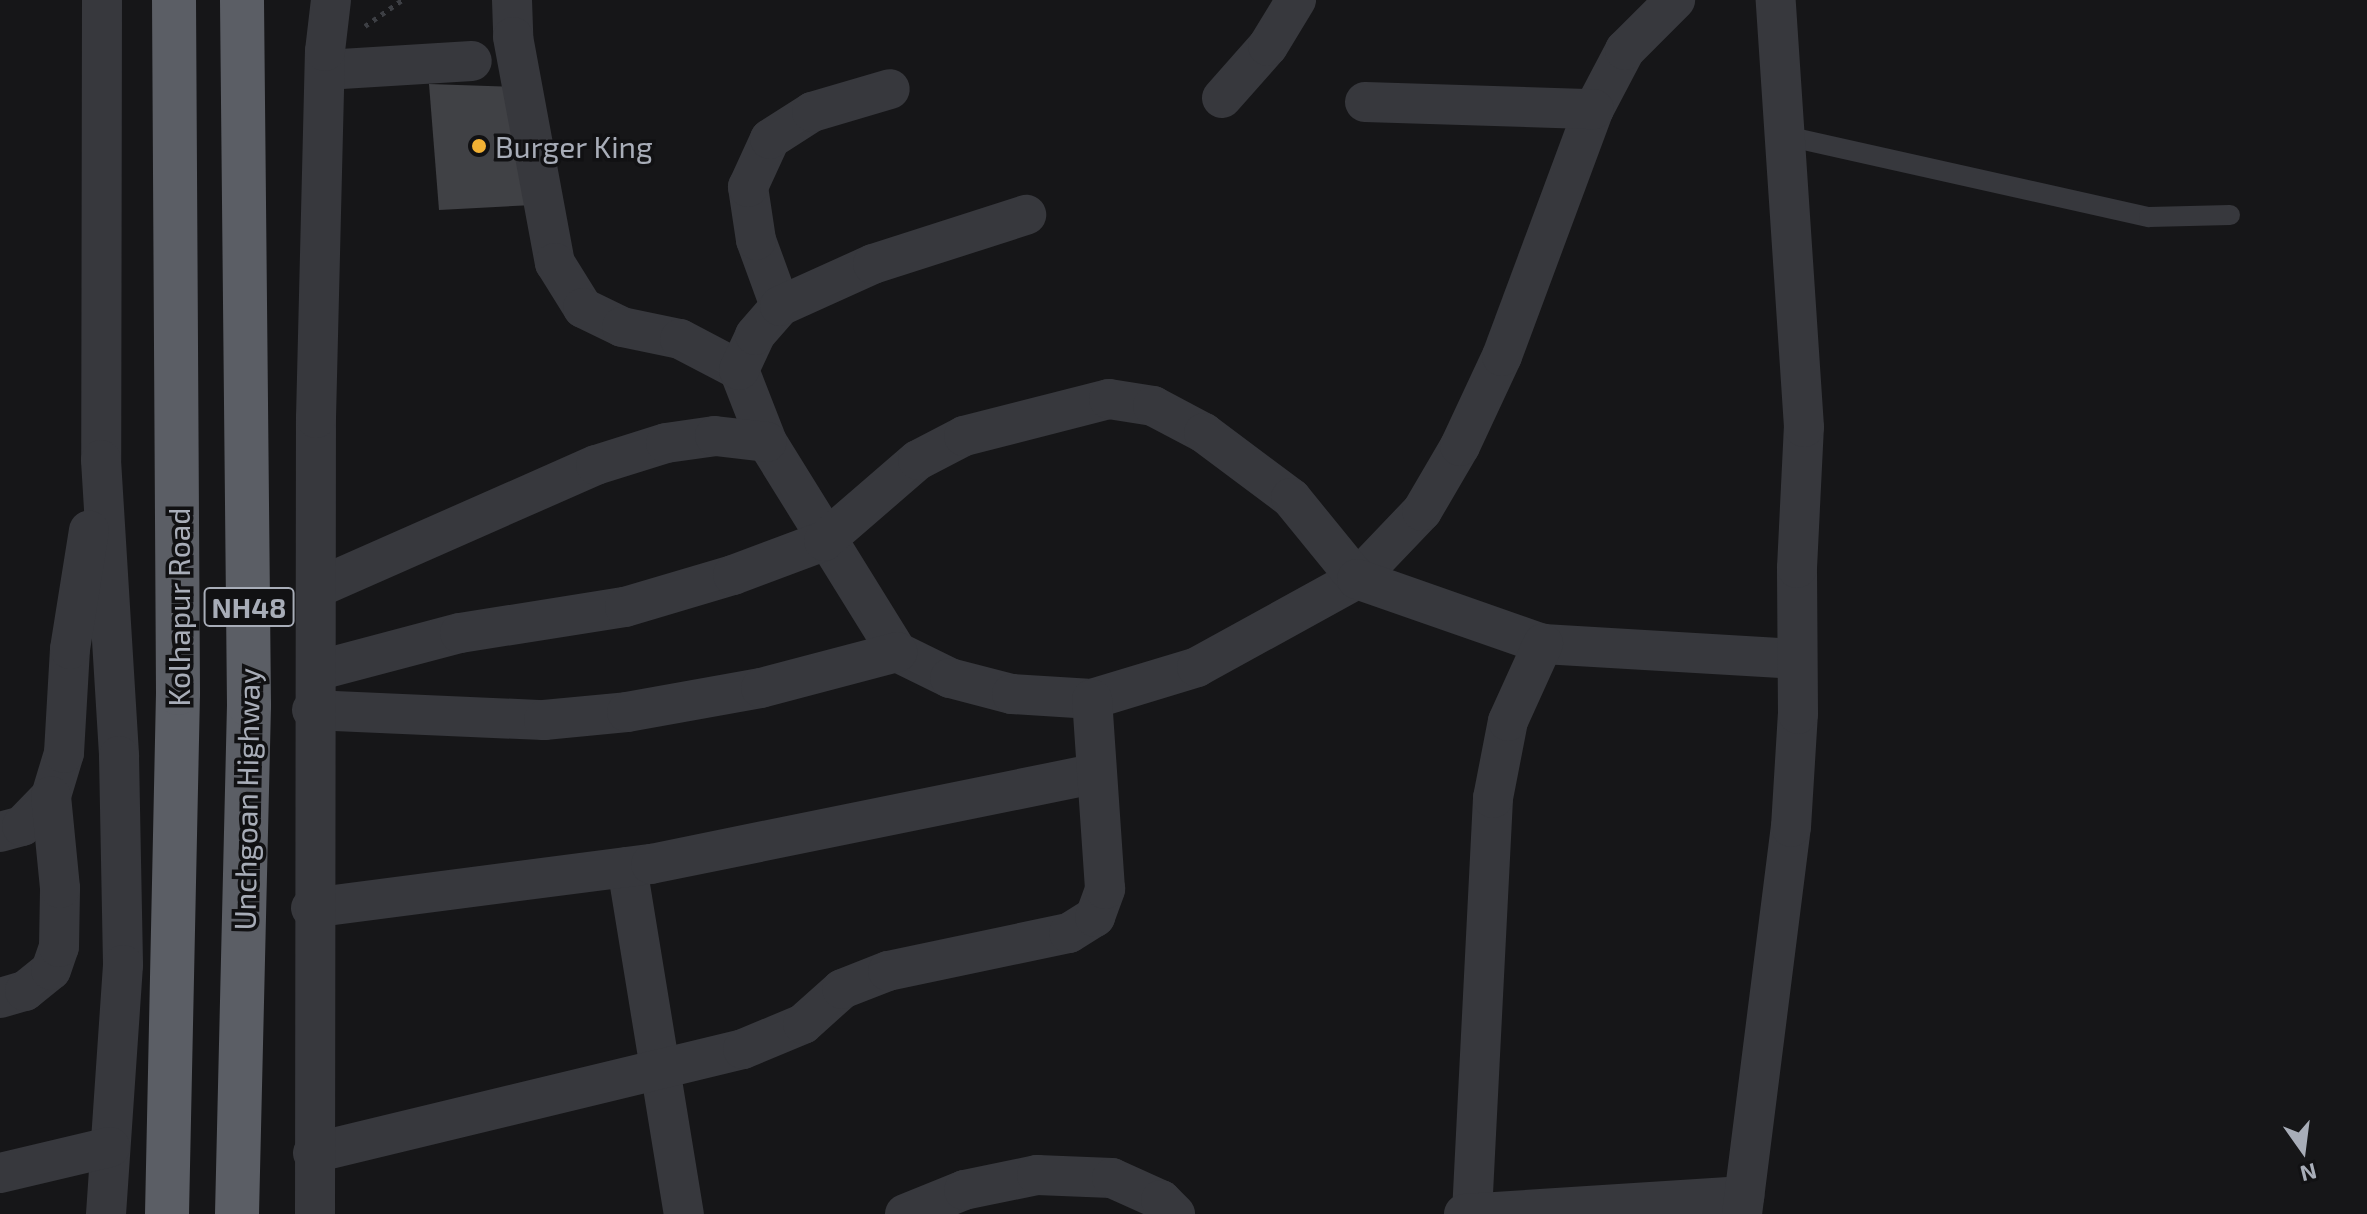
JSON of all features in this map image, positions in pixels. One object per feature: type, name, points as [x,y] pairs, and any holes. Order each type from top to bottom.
[{"type":"highway","name":"Kolhapur Road","points":[[167,1214],[178,693],[174,0]]},
{"type":"highway","name":"Unchgoan Highway","points":[[237,1214],[249,689],[242,0]]},
{"type":"street","points":[[102,0],[101,460],[119,756],[123,965],[106,1214]]},
{"type":"street","points":[[315,1214],[312,710],[316,671],[316,418],[325,70],[331,0]]},
{"type":"street","points":[[512,0],[513,37],[555,263],[583,308],[622,327],[680,339],[739,370],[767,442],[824,541],[897,652],[950,678],[1012,694],[1092,699],[1197,667],[1357,579],[1422,511],[1460,446],[1514,327],[1594,109],[1625,50],[1675,0]]},
{"type":"street","points":[[1222,98],[1268,46],[1296,0]]},
{"type":"street","points":[[1543,644],[1508,721],[1493,798],[1468,1213],[1743,1205],[1791,827],[1804,427],[1776,0]]},
{"type":"street","points":[[325,70],[472,61]]},
{"type":"street","points":[[780,306],[756,240],[748,187],[770,139],[812,112],[890,89]]},
{"type":"street","points":[[1365,102],[1594,109]]},
{"type":"street","points":[[739,370],[755,335],[780,306],[873,264],[1026,215]]},
{"type":"street","points":[[316,671],[460,633],[625,607],[824,541],[918,460],[964,436],[1109,399],[1153,406],[1204,433],[1291,498],[1357,579],[1543,644],[1797,659]]},
{"type":"street","points":[[317,588],[596,465],[666,443],[715,436],[767,442]]},
{"type":"street","points":[[0,998],[25,991],[51,970],[59,947],[60,888],[51,796],[64,753],[70,649],[101,460]]},
{"type":"street","points":[[312,710],[544,720],[613,714],[761,688],[897,652]]},
{"type":"street","points":[[313,1153],[743,1049],[803,1024],[842,989],[888,971],[1069,933],[1095,917],[1105,889],[1094,774],[1092,699]]},
{"type":"street","points":[[311,908],[627,867],[1094,774]]},
{"type":"street","points":[[0,832],[22,826],[51,796]]},
{"type":"street","points":[[627,867],[684,1214]]},
{"type":"street","points":[[0,1173],[110,1147]]},
{"type":"street","points":[[905,1214],[964,1190],[1037,1175],[1112,1178],[1161,1200],[1175,1214]]},
{"type":"street","points":[[1002,1214],[1037,1175]]},
{"type":"lane","points":[[1786,136],[2149,217],[2230,215]]},
{"type":"building","name":"Burger King","points":[[429,84],[515,87],[533,205],[439,210]]},
{"type":"place","name":"Burger King","points":[[479,146]]}]
